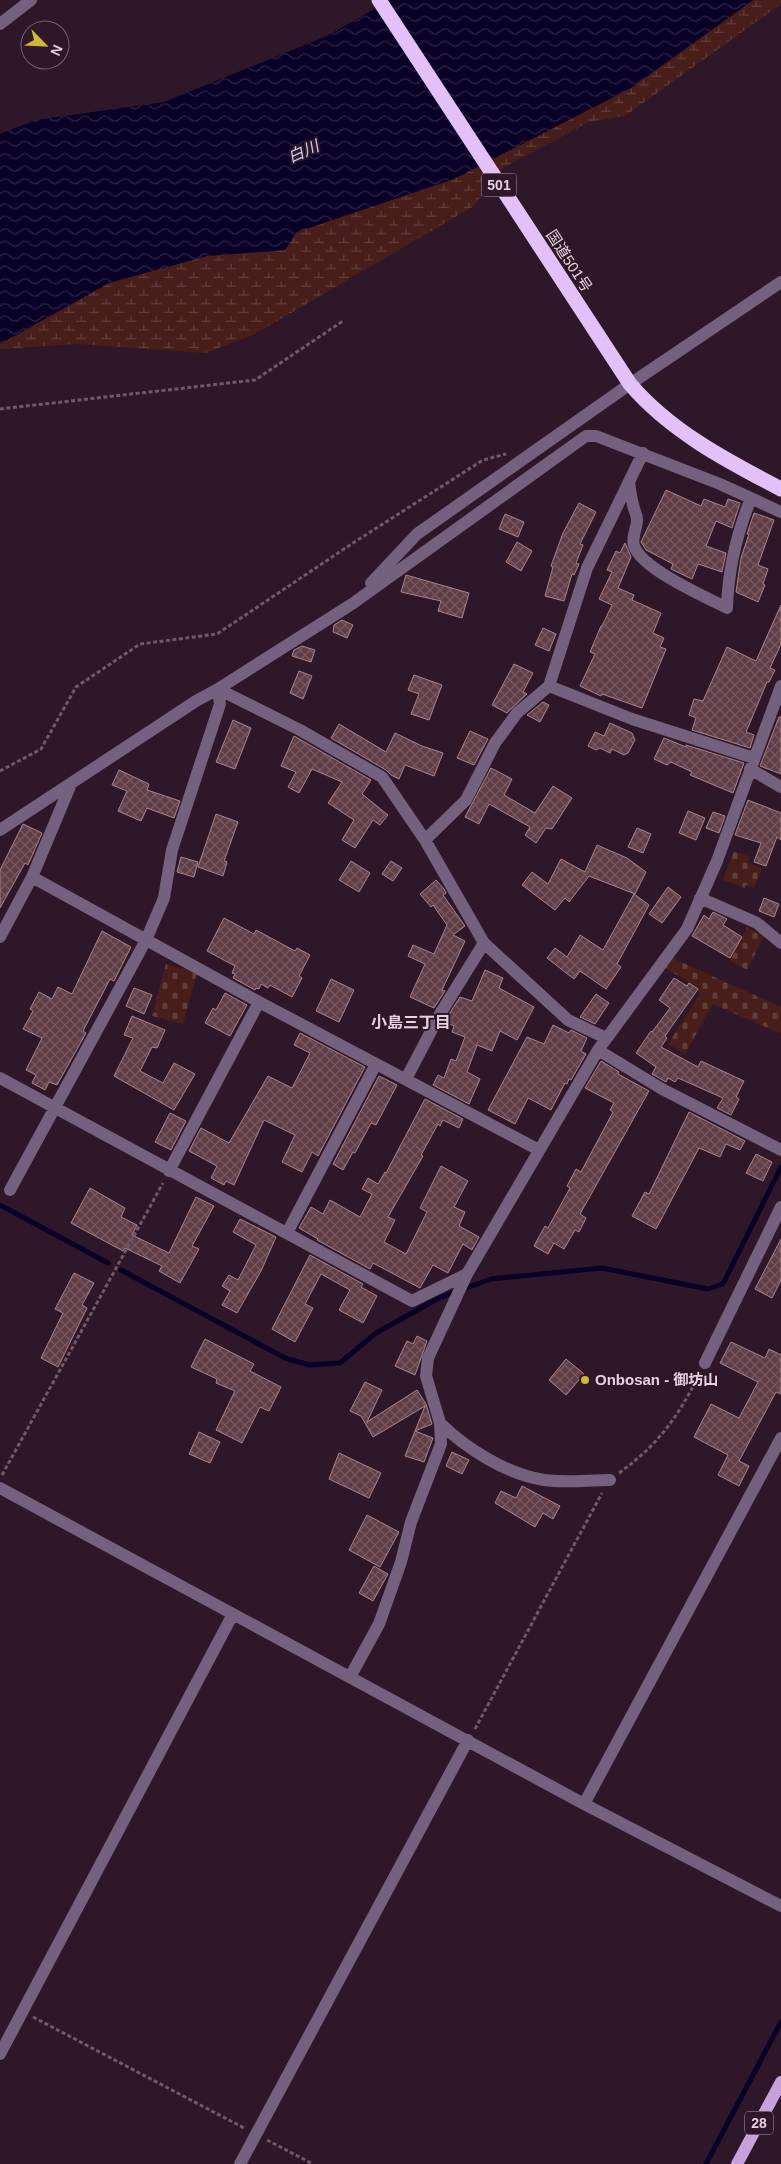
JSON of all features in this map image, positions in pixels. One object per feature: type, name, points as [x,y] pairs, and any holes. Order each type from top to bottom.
[{"type":"highway","name":"国道501号","points":[[379,0],[630,384],[649,406],[682,430],[727,461],[781,489]]},
{"type":"main road","name":"28","points":[[737,2164],[781,2082]]},
{"type":"street","points":[[0,24],[31,0]]},
{"type":"street","points":[[352,604],[417,534],[630,384],[781,282]]},
{"type":"street","points":[[0,830],[196,701],[352,604],[586,436],[596,436],[720,484],[781,512]]},
{"type":"street","points":[[425,840],[466,800],[495,743],[517,713],[549,686],[587,568],[643,454]]},
{"type":"street","points":[[629,482],[633,508],[637,517],[633,536],[634,546],[639,555],[669,577],[727,608],[731,564],[738,534],[751,498]]},
{"type":"street","points":[[549,686],[632,720],[752,764],[781,787]]},
{"type":"street","points":[[350,1677],[379,1624],[401,1562],[411,1522],[440,1444],[440,1423],[426,1376],[428,1358],[447,1312],[467,1274],[598,1050],[687,929],[717,861],[781,686]]},
{"type":"street","points":[[218,689],[300,730],[382,777],[425,840],[484,943],[568,1020],[606,1038]]},
{"type":"street","points":[[10,1190],[146,940],[164,898],[172,850],[220,704],[218,689]]},
{"type":"street","points":[[0,937],[32,877],[71,784]]},
{"type":"street","points":[[32,877],[260,1002],[539,1150]]},
{"type":"street","points":[[700,898],[757,923],[781,943]]},
{"type":"street","points":[[406,1079],[440,1014],[484,943]]},
{"type":"street","points":[[169,1171],[260,1002]]},
{"type":"street","points":[[598,1050],[662,1089],[781,1150]]},
{"type":"street","points":[[287,1232],[376,1064]]},
{"type":"street","points":[[0,1078],[412,1301],[467,1274]]},
{"type":"street","points":[[705,1363],[781,1207]]},
{"type":"street","points":[[440,1423],[456,1439],[505,1467],[518,1472],[543,1480],[610,1480]]},
{"type":"street","points":[[584,1804],[781,1438]]},
{"type":"street","points":[[0,1488],[584,1804],[781,1906]]},
{"type":"street","points":[[0,2054],[233,1614]]},
{"type":"street","points":[[240,2164],[468,1740]]},
{"type":"path","points":[[0,410],[255,380],[343,320]]},
{"type":"path","points":[[0,771],[41,749],[76,687],[140,644],[217,634],[353,543],[483,460],[511,452]]},
{"type":"path","points":[[0,1478],[169,1171]]},
{"type":"path","points":[[468,1740],[610,1480],[643,1456],[666,1432],[688,1397],[705,1363]]},
{"type":"path","points":[[23,2012],[313,2164]]},
{"type":"green space","points":[[753,0],[781,0],[781,4],[625,116],[589,122],[501,169],[474,206],[257,333],[206,353],[77,344],[0,349],[0,344],[109,283],[207,256],[285,250],[297,232],[454,179],[631,88]]},
{"type":"green space","points":[[734,851],[750,857],[748,863],[762,868],[754,888],[746,885],[745,888],[723,880]]},
{"type":"green space","points":[[747,927],[764,936],[747,970],[730,961]]},
{"type":"green space","points":[[672,958],[781,1007],[781,1034],[713,1004],[685,1054],[668,1044],[700,994],[688,982],[666,968]]},
{"type":"green space","points":[[166,964],[197,973],[183,1024],[152,1016]]},
{"type":"water","name":"白川","points":[[390,0],[753,0],[631,88],[454,179],[297,232],[285,250],[207,256],[109,283],[0,344],[0,134],[36,120],[164,102],[327,36]]},
{"type":"building","points":[[666,490],[701,506],[704,499],[725,507],[728,499],[740,503],[732,528],[716,521],[706,546],[726,553],[722,572],[698,564],[692,579],[671,569],[673,564],[646,550],[641,542]]},
{"type":"building","points":[[579,503],[596,512],[580,544],[583,545],[576,563],[579,564],[574,575],[572,574],[564,601],[545,596],[553,567],[551,566],[563,533]]},
{"type":"building","points":[[754,513],[774,520],[758,565],[768,569],[763,584],[765,585],[758,602],[736,592],[741,558]]},
{"type":"building","points":[[505,514],[524,522],[518,537],[499,529]]},
{"type":"building","points":[[517,542],[532,551],[521,571],[506,562]]},
{"type":"building","points":[[625,543],[631,557],[618,588],[634,595],[632,600],[661,613],[653,633],[664,638],[660,647],[666,649],[642,708],[602,694],[601,696],[580,686],[595,654],[590,652],[612,605],[599,599],[612,572],[607,570],[616,551],[620,553]]},
{"type":"building","points":[[406,575],[469,593],[462,618],[438,611],[441,601],[401,592]]},
{"type":"building","points":[[781,605],[781,644],[770,668],[775,670],[769,682],[767,682],[746,732],[754,735],[750,748],[692,730],[696,718],[689,715],[694,699],[703,701],[727,647],[756,661]]},
{"type":"building","points":[[342,620],[353,625],[347,638],[333,632],[334,625]]},
{"type":"building","points":[[543,628],[556,634],[549,651],[535,645]]},
{"type":"building","points":[[302,646],[315,650],[311,662],[292,656],[294,650]]},
{"type":"building","points":[[514,664],[533,673],[523,692],[527,694],[507,713],[492,705]]},
{"type":"building","points":[[299,671],[312,676],[303,699],[290,693]]},
{"type":"building","points":[[414,675],[442,685],[429,720],[411,714],[419,694],[408,690]]},
{"type":"building","points":[[543,702],[549,705],[540,722],[527,715]]},
{"type":"building","points":[[779,717],[781,717],[781,774],[760,766]]},
{"type":"building","points":[[233,720],[251,728],[235,769],[216,762]]},
{"type":"building","points":[[610,723],[632,733],[635,740],[628,753],[624,755],[612,749],[610,753],[600,748],[596,750],[588,746],[595,732],[604,736]]},
{"type":"building","points":[[339,724],[386,752],[395,733],[422,746],[443,753],[434,776],[405,765],[399,779],[391,775],[386,770],[331,738]]},
{"type":"building","points":[[470,731],[488,739],[474,765],[457,758]]},
{"type":"building","points":[[294,736],[371,780],[362,794],[388,815],[380,825],[373,820],[355,848],[342,840],[354,820],[328,803],[342,782],[312,769],[299,793],[288,787],[296,772],[281,766]]},
{"type":"building","points":[[664,738],[686,747],[686,745],[744,763],[733,793],[690,775],[692,772],[671,762],[667,765],[654,759]]},
{"type":"building","points":[[491,768],[512,779],[504,795],[535,813],[553,786],[572,798],[552,829],[546,828],[536,843],[525,835],[530,827],[489,804],[479,824],[465,817]]},
{"type":"building","points":[[119,770],[149,784],[147,790],[180,801],[174,818],[147,808],[141,821],[118,811],[127,791],[112,785]]},
{"type":"building","points":[[748,800],[781,813],[781,840],[777,837],[766,866],[754,862],[761,843],[735,835]]},
{"type":"building","points":[[688,811],[705,818],[696,840],[679,833]]},
{"type":"building","points":[[713,812],[725,816],[719,833],[706,828]]},
{"type":"building","points":[[216,814],[238,822],[224,861],[227,862],[223,876],[198,867]]},
{"type":"building","points":[[23,824],[42,833],[28,865],[25,863],[0,908],[0,870]]},
{"type":"building","points":[[637,828],[651,834],[643,853],[628,847]]},
{"type":"building","points":[[597,845],[627,858],[646,872],[635,894],[589,876],[569,902],[565,898],[555,910],[522,885],[532,872],[548,884],[561,859],[585,872]]},
{"type":"building","points":[[181,857],[198,862],[194,877],[177,872]]},
{"type":"building","points":[[351,861],[370,873],[359,892],[339,880]]},
{"type":"building","points":[[391,861],[402,868],[393,881],[382,874]]},
{"type":"building","points":[[436,880],[446,893],[443,895],[465,926],[453,935],[465,941],[442,990],[445,991],[434,1008],[410,997],[425,964],[408,956],[413,945],[434,954],[447,925],[433,905],[431,907],[420,894]]},
{"type":"building","points":[[668,887],[681,897],[662,923],[649,914]]},
{"type":"building","points":[[634,894],[649,905],[617,964],[621,967],[606,989],[580,971],[574,979],[547,958],[555,948],[567,957],[580,935],[603,950]]},
{"type":"building","points":[[764,898],[779,904],[774,917],[759,911]]},
{"type":"building","points":[[713,912],[727,919],[723,925],[742,937],[730,958],[692,936],[704,915],[709,919]]},
{"type":"building","points":[[224,918],[254,934],[256,930],[295,951],[297,948],[310,955],[299,976],[302,978],[292,997],[270,985],[268,988],[261,984],[259,989],[256,988],[255,990],[233,978],[235,974],[232,973],[235,966],[207,951]]},
{"type":"building","points":[[102,931],[131,947],[114,981],[110,979],[83,1031],[86,1033],[57,1085],[49,1082],[45,1090],[32,1083],[36,1075],[26,1070],[42,1038],[23,1029],[33,1011],[30,1009],[39,992],[52,999],[58,987],[72,994]]},
{"type":"building","points":[[485,970],[503,978],[499,988],[534,1007],[517,1040],[500,1031],[492,1051],[477,1045],[467,1072],[480,1079],[469,1104],[433,1085],[438,1075],[444,1078],[451,1059],[456,1061],[465,1037],[452,1032],[454,1026],[447,1023],[449,1014],[460,997],[472,1001]]},
{"type":"building","points":[[674,978],[687,986],[689,983],[698,989],[665,1036],[667,1038],[661,1047],[698,1067],[701,1061],[744,1081],[736,1097],[739,1099],[731,1115],[717,1108],[723,1098],[678,1078],[675,1082],[668,1078],[666,1082],[652,1074],[656,1067],[636,1053],[670,1008],[659,1000]]},
{"type":"building","points":[[331,979],[354,990],[339,1022],[316,1011]]},
{"type":"building","points":[[134,988],[152,995],[144,1014],[126,1006]]},
{"type":"building","points":[[225,993],[247,1005],[230,1036],[205,1023],[213,1008],[216,1010]]},
{"type":"building","points":[[596,994],[609,1003],[595,1024],[580,1017]]},
{"type":"building","points":[[132,1016],[165,1030],[157,1048],[152,1047],[140,1071],[163,1083],[174,1063],[195,1074],[174,1110],[114,1076],[133,1038],[124,1035]]},
{"type":"building","points":[[553,1025],[569,1033],[571,1030],[587,1038],[581,1051],[586,1054],[571,1080],[569,1079],[567,1084],[565,1083],[551,1110],[528,1098],[515,1124],[488,1110],[527,1037],[544,1044]]},
{"type":"building","points":[[300,1033],[365,1067],[318,1156],[312,1152],[302,1172],[282,1162],[295,1135],[264,1120],[234,1185],[226,1181],[224,1185],[211,1178],[217,1166],[189,1151],[201,1128],[229,1143],[268,1076],[292,1088],[310,1053],[294,1045]]},
{"type":"building","points":[[601,1061],[619,1072],[618,1074],[649,1091],[580,1214],[586,1218],[579,1232],[575,1230],[564,1249],[554,1243],[548,1254],[534,1246],[545,1226],[548,1228],[570,1188],[567,1186],[576,1169],[581,1172],[613,1112],[610,1110],[614,1103],[585,1088]]},
{"type":"building","points":[[379,1076],[397,1085],[376,1125],[371,1123],[355,1153],[353,1152],[343,1170],[333,1164]]},
{"type":"building","points":[[425,1099],[463,1119],[459,1128],[443,1120],[440,1126],[438,1124],[421,1155],[423,1156],[388,1217],[395,1220],[384,1242],[406,1254],[427,1212],[420,1208],[441,1166],[468,1181],[454,1207],[465,1212],[459,1226],[479,1237],[472,1250],[463,1244],[448,1273],[433,1265],[420,1288],[373,1263],[370,1269],[299,1228],[311,1207],[323,1214],[330,1200],[360,1217],[372,1194],[362,1189],[368,1178],[378,1184],[386,1173]]},
{"type":"building","points":[[689,1112],[745,1141],[740,1150],[726,1144],[720,1157],[699,1148],[656,1229],[632,1216],[645,1192],[649,1194]]},
{"type":"building","points":[[170,1113],[186,1121],[171,1150],[155,1142]]},
{"type":"building","points":[[756,1154],[772,1162],[763,1181],[746,1173]]},
{"type":"building","points":[[90,1188],[125,1208],[121,1217],[137,1225],[132,1235],[169,1253],[196,1197],[214,1206],[192,1246],[199,1249],[180,1283],[159,1271],[162,1266],[125,1248],[123,1251],[71,1223]]},
{"type":"building","points":[[240,1219],[276,1237],[261,1271],[237,1313],[222,1305],[230,1291],[222,1286],[229,1275],[238,1280],[256,1245],[233,1232]]},
{"type":"building","points":[[781,1239],[781,1280],[772,1298],[755,1289]]},
{"type":"building","points":[[310,1255],[363,1284],[361,1287],[377,1296],[363,1323],[339,1310],[350,1290],[321,1274],[305,1304],[313,1308],[295,1342],[272,1329]]},
{"type":"building","points":[[74,1273],[94,1283],[82,1305],[87,1308],[58,1367],[41,1358],[63,1313],[55,1309]]},
{"type":"building","points":[[417,1336],[427,1341],[415,1375],[395,1366],[407,1341],[413,1344]]},
{"type":"building","points":[[205,1339],[254,1364],[250,1371],[281,1387],[269,1411],[260,1407],[242,1443],[216,1430],[235,1391],[216,1383],[217,1379],[191,1367]]},
{"type":"building","points":[[731,1342],[765,1358],[769,1349],[781,1355],[781,1394],[776,1392],[739,1461],[749,1466],[739,1486],[718,1475],[728,1455],[694,1437],[711,1404],[739,1418],[758,1382],[720,1363]]},
{"type":"building","points":[[566,1359],[584,1374],[566,1395],[549,1380]]},
{"type":"building","points":[[365,1382],[382,1390],[367,1422],[417,1390],[426,1404],[432,1424],[415,1431],[425,1406],[373,1437],[361,1416],[350,1411]]},
{"type":"building","points":[[415,1431],[433,1438],[424,1462],[405,1456]]},
{"type":"building","points":[[199,1432],[220,1442],[210,1463],[189,1454]]},
{"type":"building","points":[[452,1452],[469,1460],[462,1474],[446,1466]]},
{"type":"building","points":[[339,1453],[381,1473],[369,1498],[329,1479]]},
{"type":"building","points":[[522,1486],[560,1506],[553,1519],[543,1513],[535,1527],[495,1503],[501,1491],[516,1498]]},
{"type":"building","points":[[367,1515],[399,1532],[380,1567],[349,1550]]},
{"type":"building","points":[[374,1566],[388,1574],[373,1601],[359,1593]]},
{"type":"waterway","points":[[121,1270],[285,1358],[309,1365],[340,1363],[376,1333],[439,1298],[491,1279],[602,1268],[708,1289],[723,1284],[781,1167]]},
{"type":"waterway","points":[[0,1205],[108,1263]]},
{"type":"waterway","points":[[706,2164],[781,2022]]},
{"type":"place","name":"Onbosan - 御坊山","points":[[585,1380]]},
{"type":"district","name":"小島三丁目","points":[[411,1022]]}]
